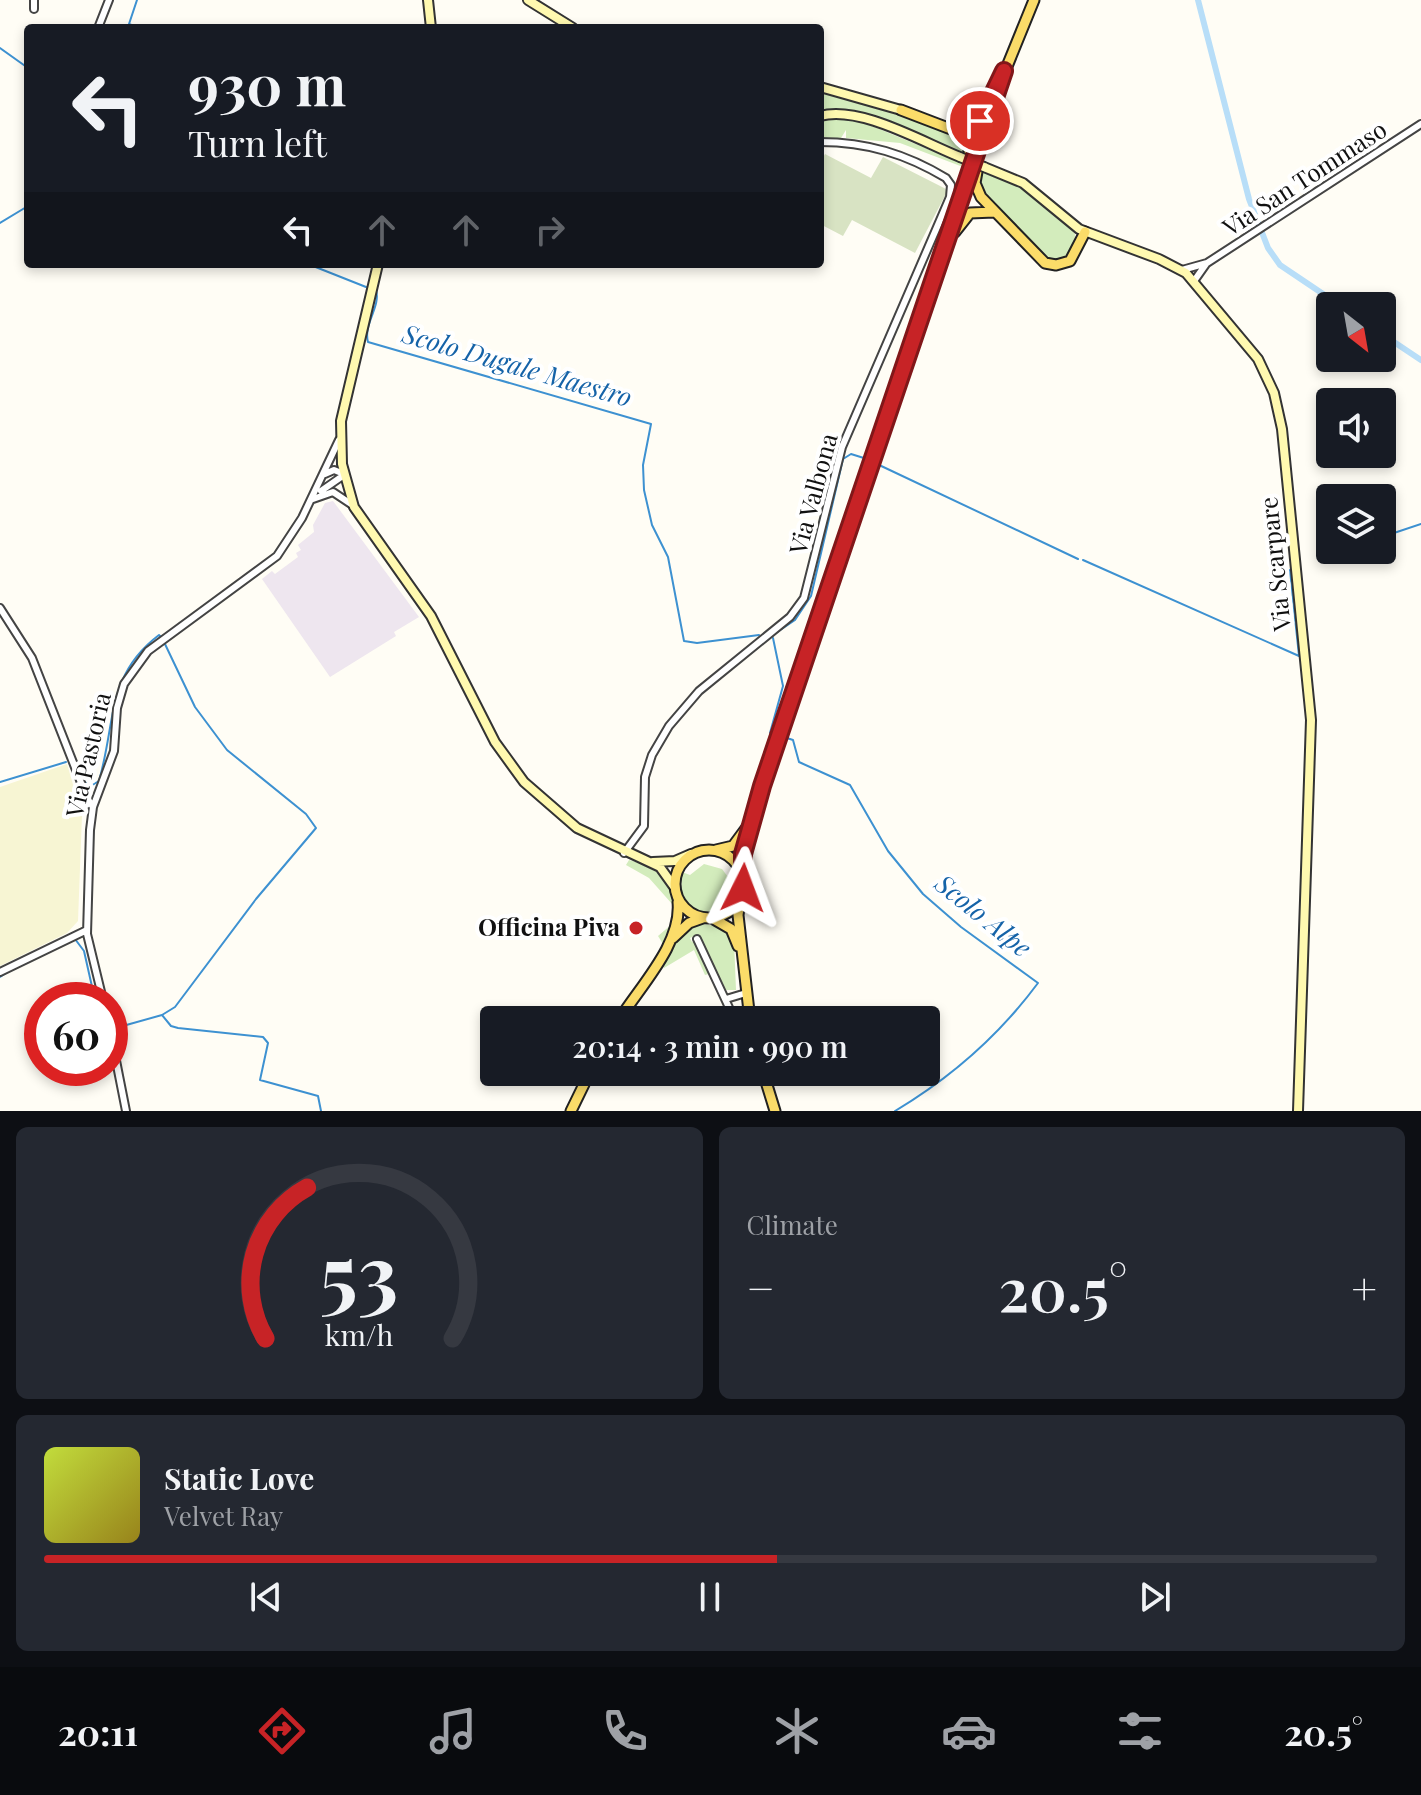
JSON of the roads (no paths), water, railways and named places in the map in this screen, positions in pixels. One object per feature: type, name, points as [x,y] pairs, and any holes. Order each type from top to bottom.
[{"type":"main road","points":[[956,131],[969,129],[980,121],[1034,0]]},
{"type":"main road","points":[[748,1006],[738,911],[742,893],[743,854],[755,809],[1004,71]]},
{"type":"main road","points":[[995,96],[975,183],[981,197],[1049,264],[1070,261],[1085,232]]},
{"type":"main road","points":[[901,110],[956,131],[967,140],[971,152],[950,231]]},
{"type":"main road","points":[[935,274],[963,218],[979,210],[996,214]]},
{"type":"main road","points":[[668,944],[678,917],[678,868],[691,854],[729,848],[741,839],[755,809]]},
{"type":"main road","points":[[716,850],[733,860],[742,878]]},
{"type":"main road","points":[[676,893],[688,911],[734,932],[743,972]]},
{"type":"main road","points":[[628,1006],[668,944],[689,923],[731,910],[742,893]]},
{"type":"main road","points":[[571,1111],[583,1086]]},
{"type":"main road","points":[[763,1086],[775,1111]]},
{"type":"street","points":[[34,0],[34,9]]},
{"type":"street","points":[[100,24],[109,0]]},
{"type":"street","points":[[428,0],[431,24]]},
{"type":"street","points":[[528,0],[567,24]]},
{"type":"street","points":[[824,88],[849,92],[901,110]]},
{"type":"street","name":"Via Scarpare","points":[[824,115],[857,115],[1023,183],[1085,232],[1182,270],[1258,359],[1271,385],[1280,418],[1311,708],[1298,1111]]},
{"type":"street","name":"Via San Tommaso","points":[[1182,270],[1207,263],[1421,124]]},
{"type":"street","name":"Via Valbona","points":[[624,853],[645,824],[645,777],[652,755],[669,726],[699,691],[790,617],[804,598],[842,447],[950,197],[951,185],[946,178],[897,154],[863,144],[824,142]]},
{"type":"street","name":"Via San Tommaso","points":[[1194,281],[1207,263]]},
{"type":"street","points":[[357,513],[344,474],[341,432],[346,392],[377,268]]},
{"type":"street","name":"Via Pastoria","points":[[99,982],[87,930],[93,807],[114,751],[119,699],[134,667],[158,643],[277,556],[312,501],[341,432]]},
{"type":"street","points":[[322,478],[332,471],[344,474]]},
{"type":"street","name":"Via Pastoria","points":[[312,501],[344,474]]},
{"type":"street","points":[[312,501],[325,493],[340,494],[357,513],[431,616],[495,742],[515,771],[558,815],[624,853],[666,872],[676,893]]},
{"type":"street","points":[[0,608],[32,658],[93,807]]},
{"type":"street","points":[[648,862],[675,861],[691,854]]},
{"type":"street","points":[[0,972],[87,930]]},
{"type":"street","points":[[697,939],[728,1006]]},
{"type":"street","points":[[726,999],[746,993]]},
{"type":"street","points":[[121,1086],[126,1111]]},
{"type":"waterway","points":[[129,24],[137,0]]},
{"type":"waterway","points":[[1198,0],[1249,199],[1268,248],[1280,265],[1320,292]]},
{"type":"waterway","name":"Scolo Dugale Maestro","points":[[0,48],[24,65]]},
{"type":"waterway","points":[[0,223],[24,208]]},
{"type":"waterway","name":"Scolo Dugale Maestro","points":[[318,268],[366,287]]},
{"type":"waterway","name":"Scolo Dugale Maestro","points":[[376,290],[368,342],[651,424],[643,465],[644,490],[652,525],[668,557],[684,641],[697,643],[759,635]]},
{"type":"waterway","points":[[1396,343],[1421,360]]},
{"type":"waterway","name":"Scolo Dugale Maestro","points":[[767,639],[795,620],[811,596],[843,459],[851,454],[867,459]]},
{"type":"waterway","name":"Scolo Dugale Maestro","points":[[877,464],[1078,559]]},
{"type":"waterway","name":"Scolo Dugale Maestro","points":[[1396,532],[1421,524]]},
{"type":"waterway","name":"Scolo Dugale Maestro","points":[[1083,560],[1299,656],[1290,570]]},
{"type":"waterway","points":[[82,778],[89,787],[99,781],[121,683],[142,650],[159,635],[161,637]]},
{"type":"waterway","name":"Scolo Alpe","points":[[770,733],[783,686],[773,638]]},
{"type":"waterway","points":[[162,1015],[175,1007],[256,899],[316,828],[306,814],[227,750],[195,707],[164,642]]},
{"type":"waterway","name":"Scolo Alpe","points":[[787,738],[793,740],[799,762],[850,785],[888,851],[923,894],[961,927],[1038,983],[1007,1021],[973,1054],[895,1111]]},
{"type":"waterway","points":[[76,760],[80,772]]},
{"type":"waterway","points":[[0,782],[66,762]]},
{"type":"waterway","points":[[75,939],[84,951],[91,982]]},
{"type":"waterway","points":[[0,977],[12,969]]},
{"type":"waterway","points":[[128,1025],[162,1015],[171,1026],[178,1028],[263,1037],[268,1043],[260,1080],[318,1096],[321,1111]]},
{"type":"place","name":"Officina Piva","points":[[636,928]]}]
